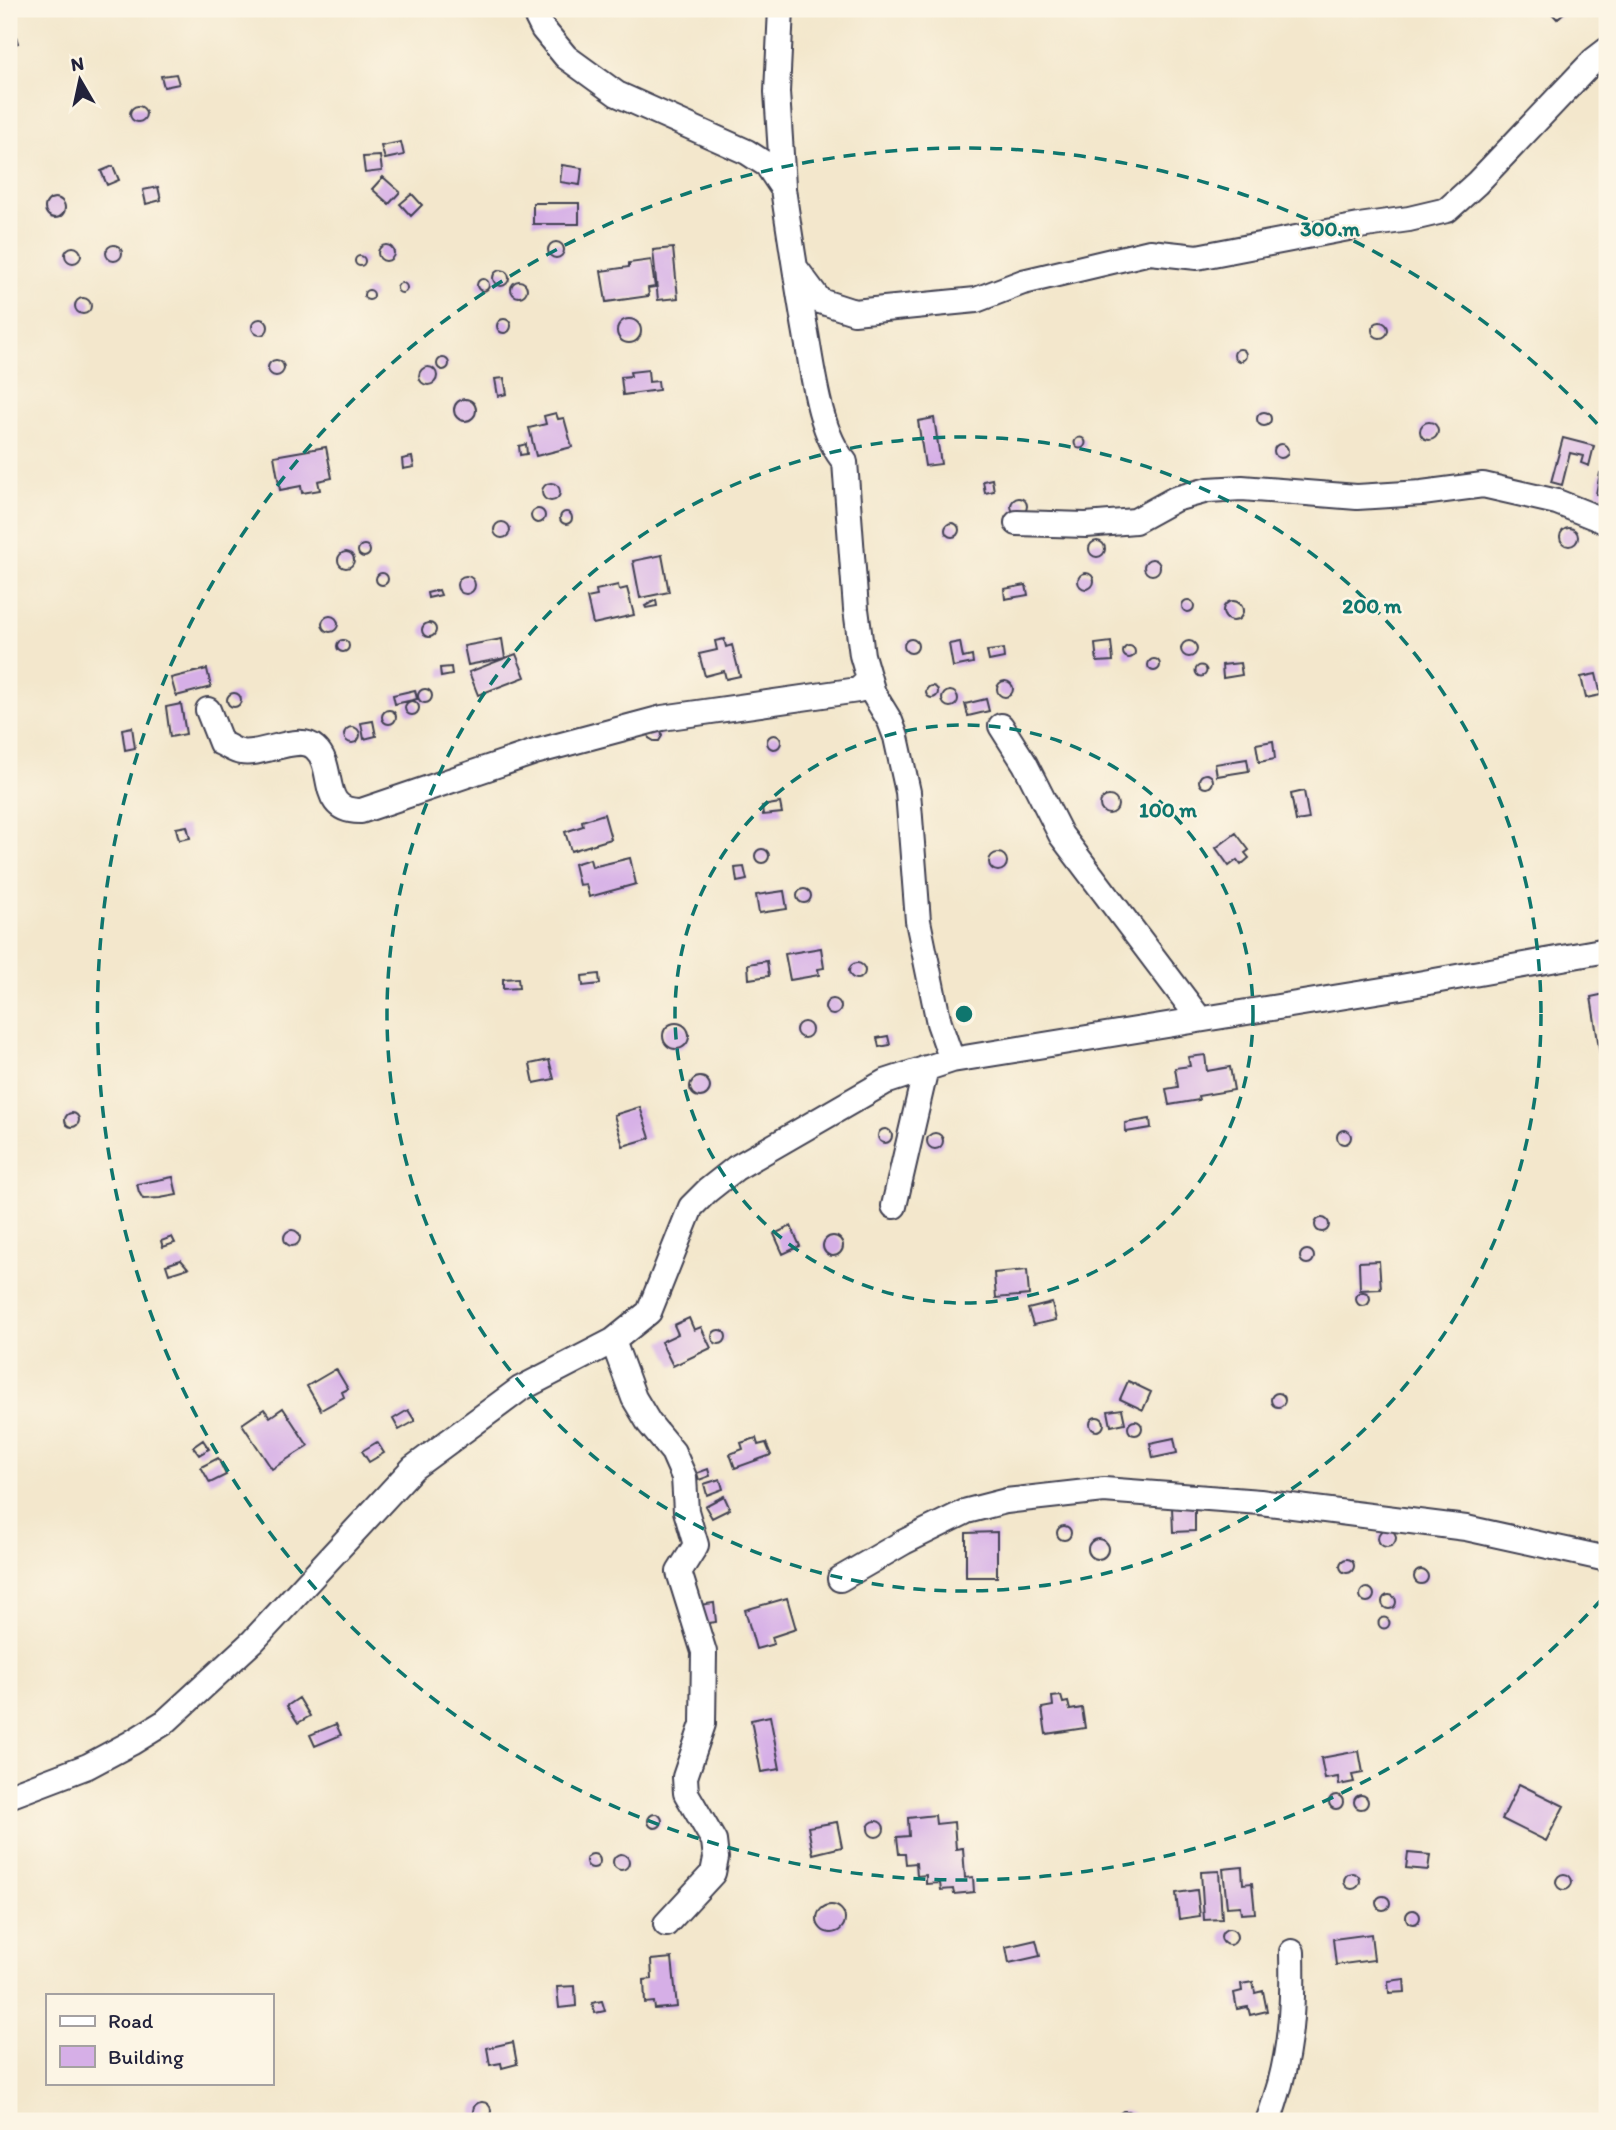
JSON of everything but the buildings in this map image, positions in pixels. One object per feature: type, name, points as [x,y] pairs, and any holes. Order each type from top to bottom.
[{"type":"street","points":[[533,9],[543,29],[566,57],[617,94],[747,152],[767,164],[783,189]]},
{"type":"street","points":[[781,9],[777,92],[783,189],[795,267],[814,377],[827,429],[837,453],[845,462],[862,655],[869,680],[896,737],[908,792],[918,920],[939,1023],[952,1060]]},
{"type":"street","points":[[795,267],[820,301],[854,312],[976,300],[1023,282],[1150,252],[1197,257],[1447,210],[1477,183],[1594,60],[1607,50]]},
{"type":"street","points":[[1017,523],[1086,525],[1135,520],[1175,499],[1208,490],[1241,488],[1357,497],[1422,493],[1483,485],[1557,502],[1607,522]]},
{"type":"street","points":[[208,710],[221,743],[239,752],[251,753],[307,743],[316,749],[323,760],[336,802],[348,811],[361,811],[535,752],[662,718],[858,690],[869,680]]},
{"type":"street","points":[[1001,726],[1025,764],[1061,835],[1199,1018]]},
{"type":"street","points":[[9,1796],[88,1766],[165,1722],[253,1641],[413,1468],[520,1389],[613,1341],[649,1312],[691,1207],[706,1191],[736,1168],[885,1082],[952,1060],[1401,987],[1607,950]]},
{"type":"street","points":[[894,1206],[926,1068]]},
{"type":"street","points":[[613,1341],[634,1398],[649,1423],[673,1452],[684,1477],[686,1511],[696,1545],[679,1572],[704,1653],[703,1724],[685,1777],[686,1793],[714,1842],[716,1858],[713,1872],[666,1924]]},
{"type":"street","points":[[840,1579],[904,1542],[967,1511],[1006,1501],[1104,1490],[1260,1502],[1466,1528],[1607,1559]]},
{"type":"street","points":[[1268,2121],[1288,2053],[1293,2003],[1292,1951]]}]
